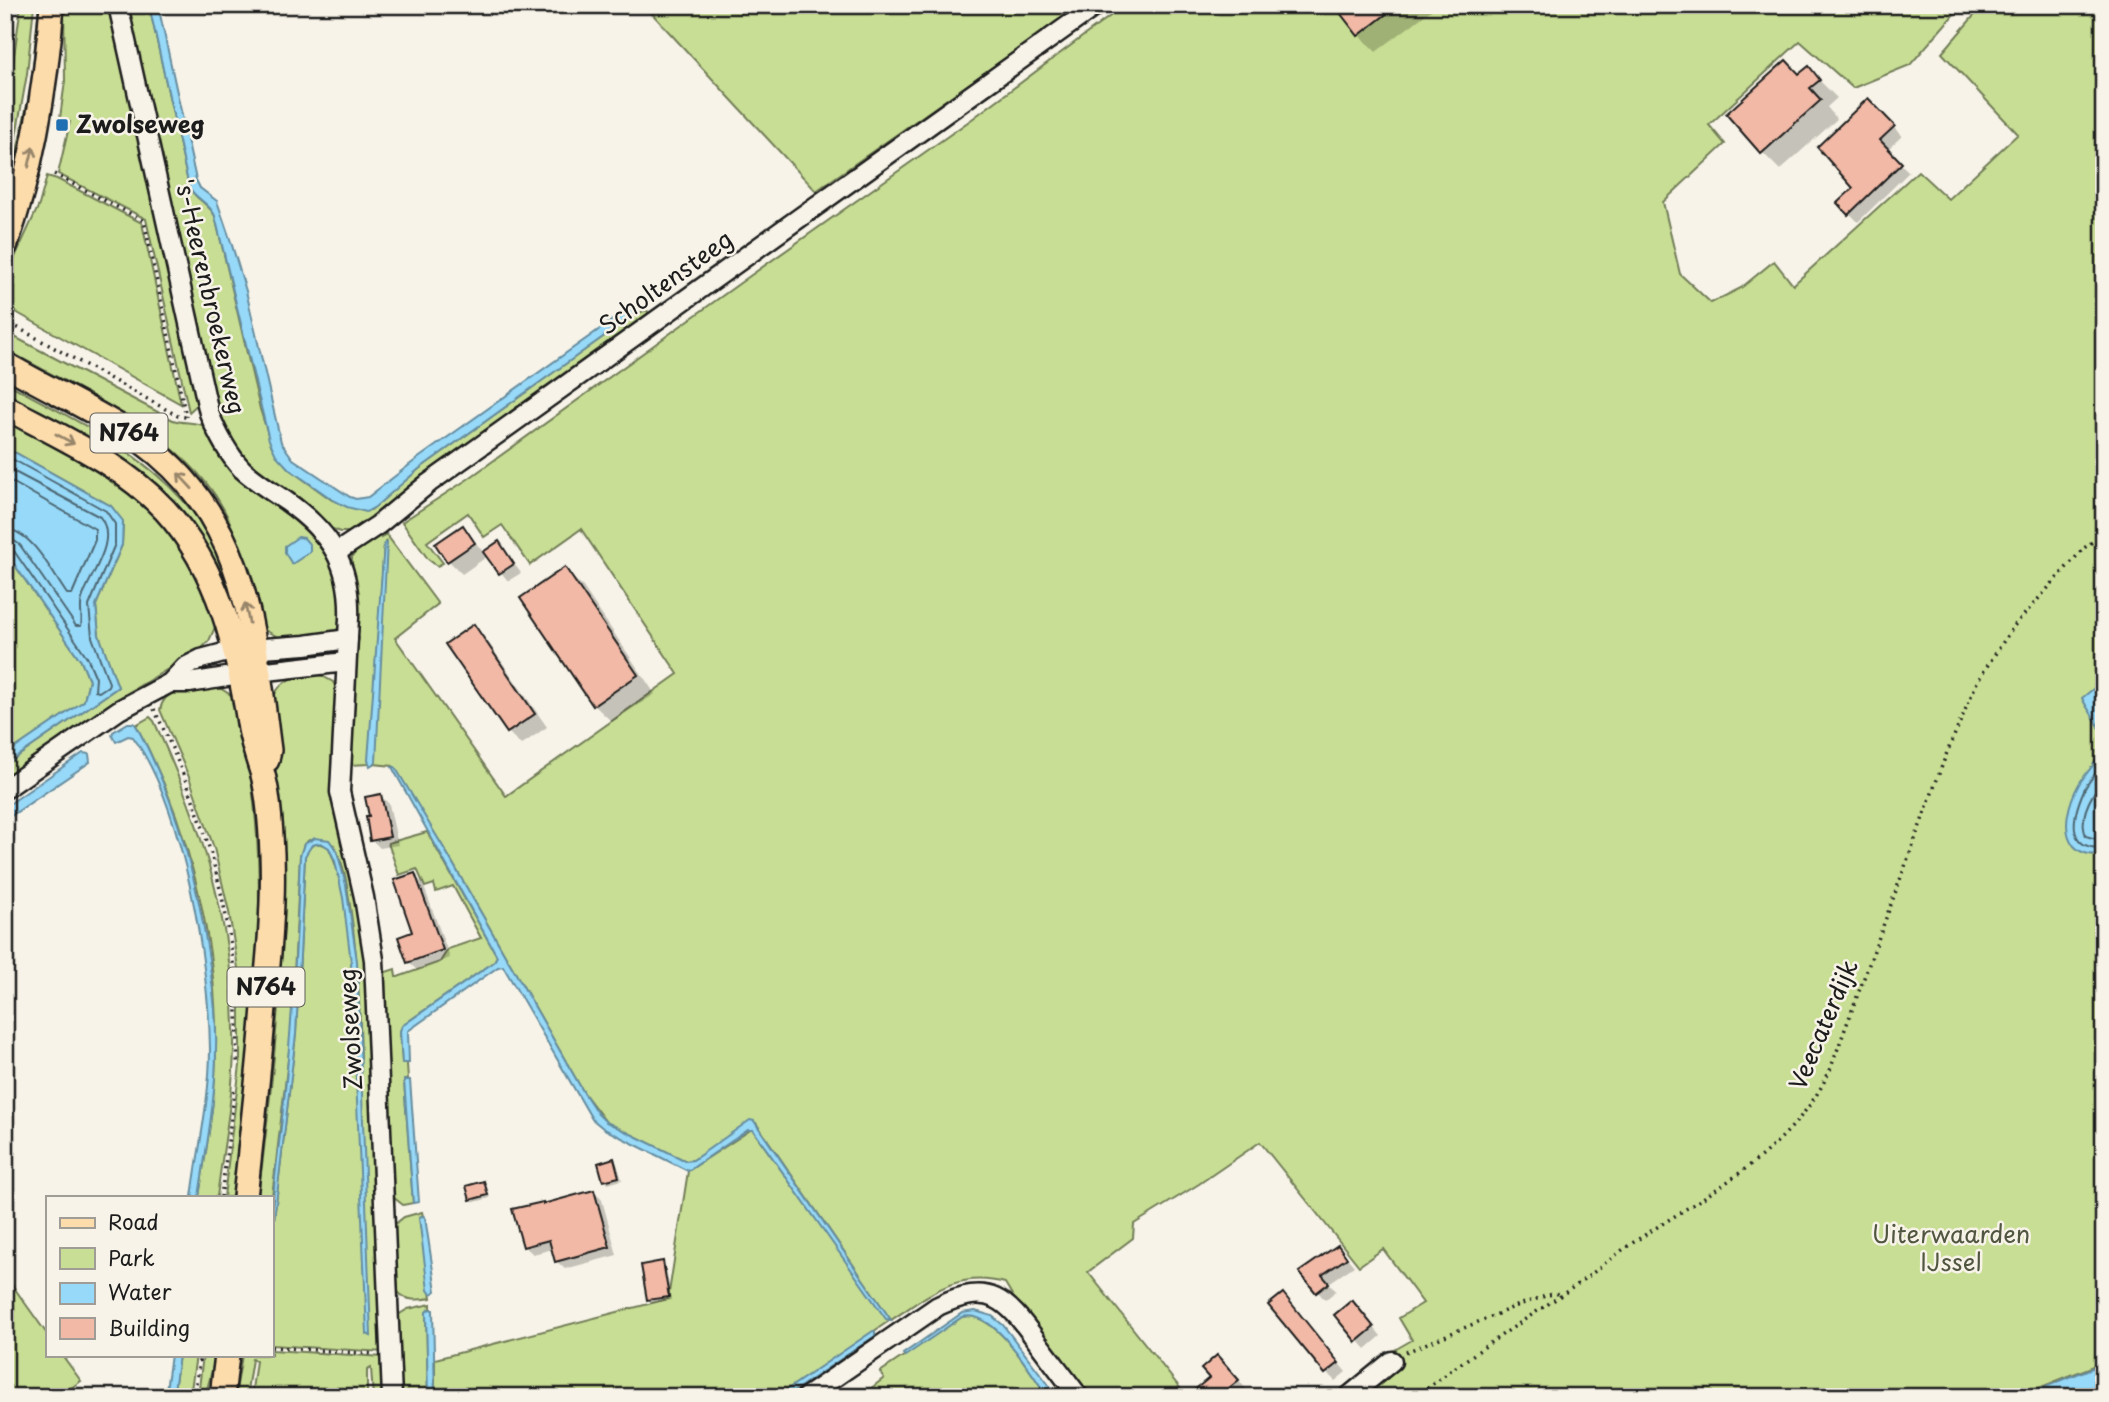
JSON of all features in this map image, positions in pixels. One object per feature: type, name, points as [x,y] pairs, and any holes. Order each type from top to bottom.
[{"type":"main road","points":[[5,246],[19,206],[41,114],[52,5]]},
{"type":"main road","name":"N764","points":[[5,364],[139,440],[177,472],[193,489],[209,513],[229,548],[241,583],[249,673],[269,750],[263,776],[272,851],[272,918],[245,1196]]},
{"type":"main road","name":"N764","points":[[5,407],[116,468],[165,510],[203,562],[245,649]]},
{"type":"main road","points":[[222,1397],[226,1356]]},
{"type":"street","name":"'s-Heerenbroekerweg","points":[[118,5],[209,413],[225,446],[243,470],[299,510],[325,535],[337,552]]},
{"type":"street","name":"Scholtensteeg","points":[[337,552],[378,525],[429,483],[1097,5]]},
{"type":"street","points":[[170,683],[190,683],[346,662],[348,590],[337,552]]},
{"type":"street","points":[[5,789],[119,710],[170,683],[185,667],[201,659],[245,649],[348,639]]},
{"type":"street","name":"Zwolseweg","points":[[346,662],[340,792],[364,897],[374,960],[392,1397]]},
{"type":"street","points":[[806,1397],[938,1307],[957,1297],[973,1294],[999,1299],[1014,1310],[1079,1397]]},
{"type":"street","points":[[1348,1397],[1392,1361]]},
{"type":"path","points":[[54,174],[144,221],[186,417]]},
{"type":"path","points":[[10,324],[178,416],[209,413]]},
{"type":"path","name":"Veecaterdijk","points":[[1416,1397],[1628,1246],[1706,1197],[1743,1170],[1778,1141],[1820,1092],[1946,755],[1978,680],[2013,627],[2030,607],[2084,548],[2104,533]]},
{"type":"path","points":[[147,694],[199,813],[224,904],[237,998],[237,1066]]},
{"type":"path","points":[[221,1196],[236,1077]]},
{"type":"path","points":[[1392,1361],[1421,1343],[1548,1295],[1564,1293]]},
{"type":"path","points":[[273,1347],[391,1355]]},
{"type":"path","points":[[194,1397],[200,1356]]},
{"type":"green space","points":[[21,5],[34,5],[27,74],[12,159],[15,160],[31,87],[39,5],[44,5],[38,76],[5,220],[5,121]]},
{"type":"green space","points":[[64,5],[111,5],[199,403],[189,412],[146,219],[58,174],[70,122],[60,118],[65,81]]},
{"type":"green space","points":[[125,5],[149,5],[189,187],[215,216],[260,409],[272,447],[289,469],[332,500],[371,510],[419,469],[635,314],[647,310],[650,317],[353,532],[340,532],[328,527],[254,470],[233,445],[216,409]]},
{"type":"green space","points":[[644,5],[1081,5],[816,191]]},
{"type":"green space","name":"Uiterwaarden IJssel","points":[[1125,5],[1962,5],[1910,65],[1853,88],[1800,41],[1709,125],[1725,144],[1663,202],[1680,274],[1711,303],[1741,288],[1774,261],[1793,285],[1918,171],[1948,199],[2018,134],[1942,53],[1983,5],[2104,5],[2104,1362],[2016,1397],[1356,1397],[1397,1362],[1391,1352],[1412,1340],[1399,1318],[1423,1303],[1383,1249],[1359,1266],[1260,1142],[1134,1224],[1133,1238],[1088,1272],[1180,1388],[1168,1397],[1087,1397],[1018,1305],[1005,1283],[988,1280],[958,1282],[932,1293],[891,1320],[756,1123],[693,1160],[686,1161],[606,1122],[584,1093],[448,855],[393,766],[374,764],[386,542],[369,764],[350,765],[352,557],[361,545],[377,533],[381,538],[386,534],[438,604],[395,638],[506,796],[678,674],[581,529],[530,565],[502,525],[484,537],[468,513],[427,542],[443,563],[437,566],[428,559],[402,522],[468,479],[972,119]]},
{"type":"green space","points":[[47,176],[142,223],[181,404],[5,306],[5,279],[39,205]]},
{"type":"green space","points":[[5,332],[173,420],[206,427],[311,529],[332,559],[341,589],[340,627],[331,634],[282,639],[266,631],[261,625],[228,518],[211,490],[189,464],[133,420],[10,352],[5,348]]},
{"type":"green space","points":[[5,382],[92,429],[146,466],[170,487],[192,511],[217,548],[243,619],[231,621],[187,531],[5,402]]},
{"type":"green space","points":[[5,415],[115,474],[188,548],[216,625],[209,641],[200,650],[124,695],[5,777],[5,765],[118,687],[99,635],[96,605],[122,545],[123,522],[111,506],[16,453],[5,452]]},
{"type":"green space","points":[[5,551],[81,661],[89,680],[84,701],[5,755]]},
{"type":"green space","points":[[317,673],[333,682],[338,692],[350,862],[365,945],[384,1352],[273,1345],[273,1228],[296,1034],[305,856],[314,844],[329,848],[344,896],[352,951],[356,1059],[361,1058],[357,967],[346,878],[334,845],[309,840],[304,844],[300,856],[291,1034],[272,1196],[258,1196],[275,1046],[282,932],[281,831],[271,720],[277,691],[298,676]]},
{"type":"green space","points":[[215,685],[234,697],[248,758],[256,820],[258,946],[237,1196],[224,1196],[240,1065],[238,968],[229,912],[214,848],[189,777],[160,710],[168,696],[190,687]]},
{"type":"green space","points":[[150,717],[154,721],[172,761],[201,840],[222,921],[233,1005],[234,1049],[230,1104],[217,1196],[199,1196],[216,1067],[212,966],[205,924],[184,840],[154,761],[136,725]]},
{"type":"green space","points":[[427,832],[497,956],[494,962],[409,1021],[400,1031],[402,1062],[407,1063],[408,1080],[404,1081],[413,1203],[403,1205],[393,1197],[383,973],[395,969],[398,977],[440,962],[448,949],[481,938],[453,886],[436,892],[434,884],[425,887],[417,869],[399,875],[388,843]]},
{"type":"green space","points":[[752,1129],[889,1321],[776,1397],[435,1397],[435,1359],[668,1299],[688,1171]]},
{"type":"green space","points":[[422,1212],[423,1216],[419,1217],[431,1298],[413,1300],[398,1292],[394,1225],[404,1217]]},
{"type":"green space","points":[[5,1275],[46,1333],[46,1356],[63,1356],[81,1381],[58,1397],[5,1397]]},
{"type":"green space","points":[[431,1304],[431,1309],[426,1312],[428,1397],[400,1397],[398,1315],[408,1309]]},
{"type":"green space","points":[[962,1317],[980,1319],[1003,1336],[1048,1397],[860,1397],[884,1378],[880,1372]]},
{"type":"green space","points":[[273,1350],[384,1357],[385,1397],[373,1397],[371,1368],[367,1370],[367,1397],[251,1397],[256,1361],[252,1359],[246,1397],[235,1397],[242,1356],[273,1356]]},
{"type":"green space","points":[[179,1356],[196,1356],[190,1397],[173,1397]]},
{"type":"green space","points":[[203,1356],[216,1356],[205,1397],[198,1397]]},
{"type":"water","points":[[149,5],[158,5],[196,180],[200,188],[217,201],[246,291],[281,442],[293,459],[350,497],[368,497],[628,309],[634,309],[635,314],[419,469],[375,507],[366,512],[333,500],[289,469],[276,455],[269,440],[215,216],[189,187]]},
{"type":"water","points":[[6,451],[16,453],[111,506],[123,521],[122,545],[96,605],[99,635],[118,687],[5,765],[5,755],[84,701],[89,680],[81,661],[5,551]]},
{"type":"water","points":[[298,537],[304,538],[310,545],[310,552],[292,564],[285,553],[285,546]]},
{"type":"water","points":[[387,542],[376,762],[370,766],[368,760],[384,544]]},
{"type":"water","points":[[2104,680],[2104,854],[2096,855],[2084,853],[2074,846],[2067,824],[2076,791],[2097,760],[2101,748],[2100,730],[2082,698]]},
{"type":"water","points":[[128,723],[134,723],[137,727],[174,811],[198,898],[209,959],[216,1038],[216,1068],[199,1196],[192,1196],[206,1105],[210,1049],[199,931],[180,844],[151,767],[133,737],[128,736],[116,742],[113,732]]},
{"type":"water","points":[[83,753],[89,754],[90,762],[5,820],[5,807]]},
{"type":"water","points":[[392,767],[395,767],[448,855],[598,1114],[606,1122],[686,1161],[693,1160],[750,1120],[754,1121],[891,1320],[886,1319],[753,1130],[748,1130],[688,1171],[604,1129],[592,1119],[503,966],[408,1031],[409,1063],[402,1063],[402,1026],[494,962],[497,956]]},
{"type":"water","points":[[315,838],[329,840],[337,851],[346,885],[357,961],[371,1336],[367,1334],[351,962],[343,898],[335,861],[329,848],[321,843],[312,845],[305,856],[296,1034],[273,1228],[274,1187],[290,1032],[300,856],[304,844]]},
{"type":"water","points":[[404,1080],[410,1080],[419,1202],[413,1203]]},
{"type":"water","points":[[423,1216],[436,1291],[431,1294],[428,1290],[419,1217]]},
{"type":"water","points":[[433,1310],[435,1397],[428,1397],[426,1312]]},
{"type":"water","points":[[975,1311],[992,1316],[1003,1325],[1058,1397],[1048,1397],[1022,1359],[999,1332],[987,1322],[974,1317],[962,1317],[905,1356],[903,1354],[962,1313]]},
{"type":"water","points":[[873,1331],[875,1336],[785,1397],[776,1397]]},
{"type":"water","points":[[171,1356],[179,1356],[173,1397],[165,1397]]},
{"type":"water","points":[[2104,1363],[2104,1397],[2021,1397]]},
{"type":"building","points":[[1334,5],[1398,5],[1358,36]]},
{"type":"building","points":[[1786,60],[1799,74],[1809,66],[1820,80],[1810,88],[1821,100],[1761,154],[1726,114]]},
{"type":"building","points":[[1868,98],[1895,126],[1880,140],[1902,163],[1848,215],[1837,203],[1853,188],[1817,147]]},
{"type":"building","points":[[463,525],[475,543],[447,562],[435,544]]},
{"type":"building","points":[[499,541],[514,564],[499,574],[483,552]]},
{"type":"building","points":[[565,567],[638,675],[593,706],[520,598]]},
{"type":"building","points":[[474,624],[535,714],[507,733],[445,644]]},
{"type":"building","points":[[381,794],[390,837],[370,841],[365,797]]},
{"type":"building","points":[[415,873],[443,950],[407,963],[398,937],[412,932],[394,880]]},
{"type":"building","points":[[614,1158],[619,1177],[603,1181],[598,1163]]},
{"type":"building","points":[[484,1181],[488,1195],[470,1200],[466,1186]]},
{"type":"building","points":[[594,1190],[610,1247],[555,1262],[549,1240],[523,1247],[512,1209],[543,1204]]},
{"type":"building","points":[[1338,1245],[1347,1258],[1322,1275],[1329,1283],[1316,1293],[1299,1272]]},
{"type":"building","points":[[663,1261],[669,1297],[647,1300],[641,1265]]},
{"type":"building","points":[[1283,1293],[1339,1363],[1325,1374],[1268,1305]]},
{"type":"building","points":[[1352,1300],[1374,1327],[1356,1342],[1334,1315]]},
{"type":"building","points":[[1217,1355],[1239,1380],[1218,1397],[1186,1397],[1209,1378],[1201,1369]]},
{"type":"place","name":"Zwolseweg","points":[[62,125]]}]
